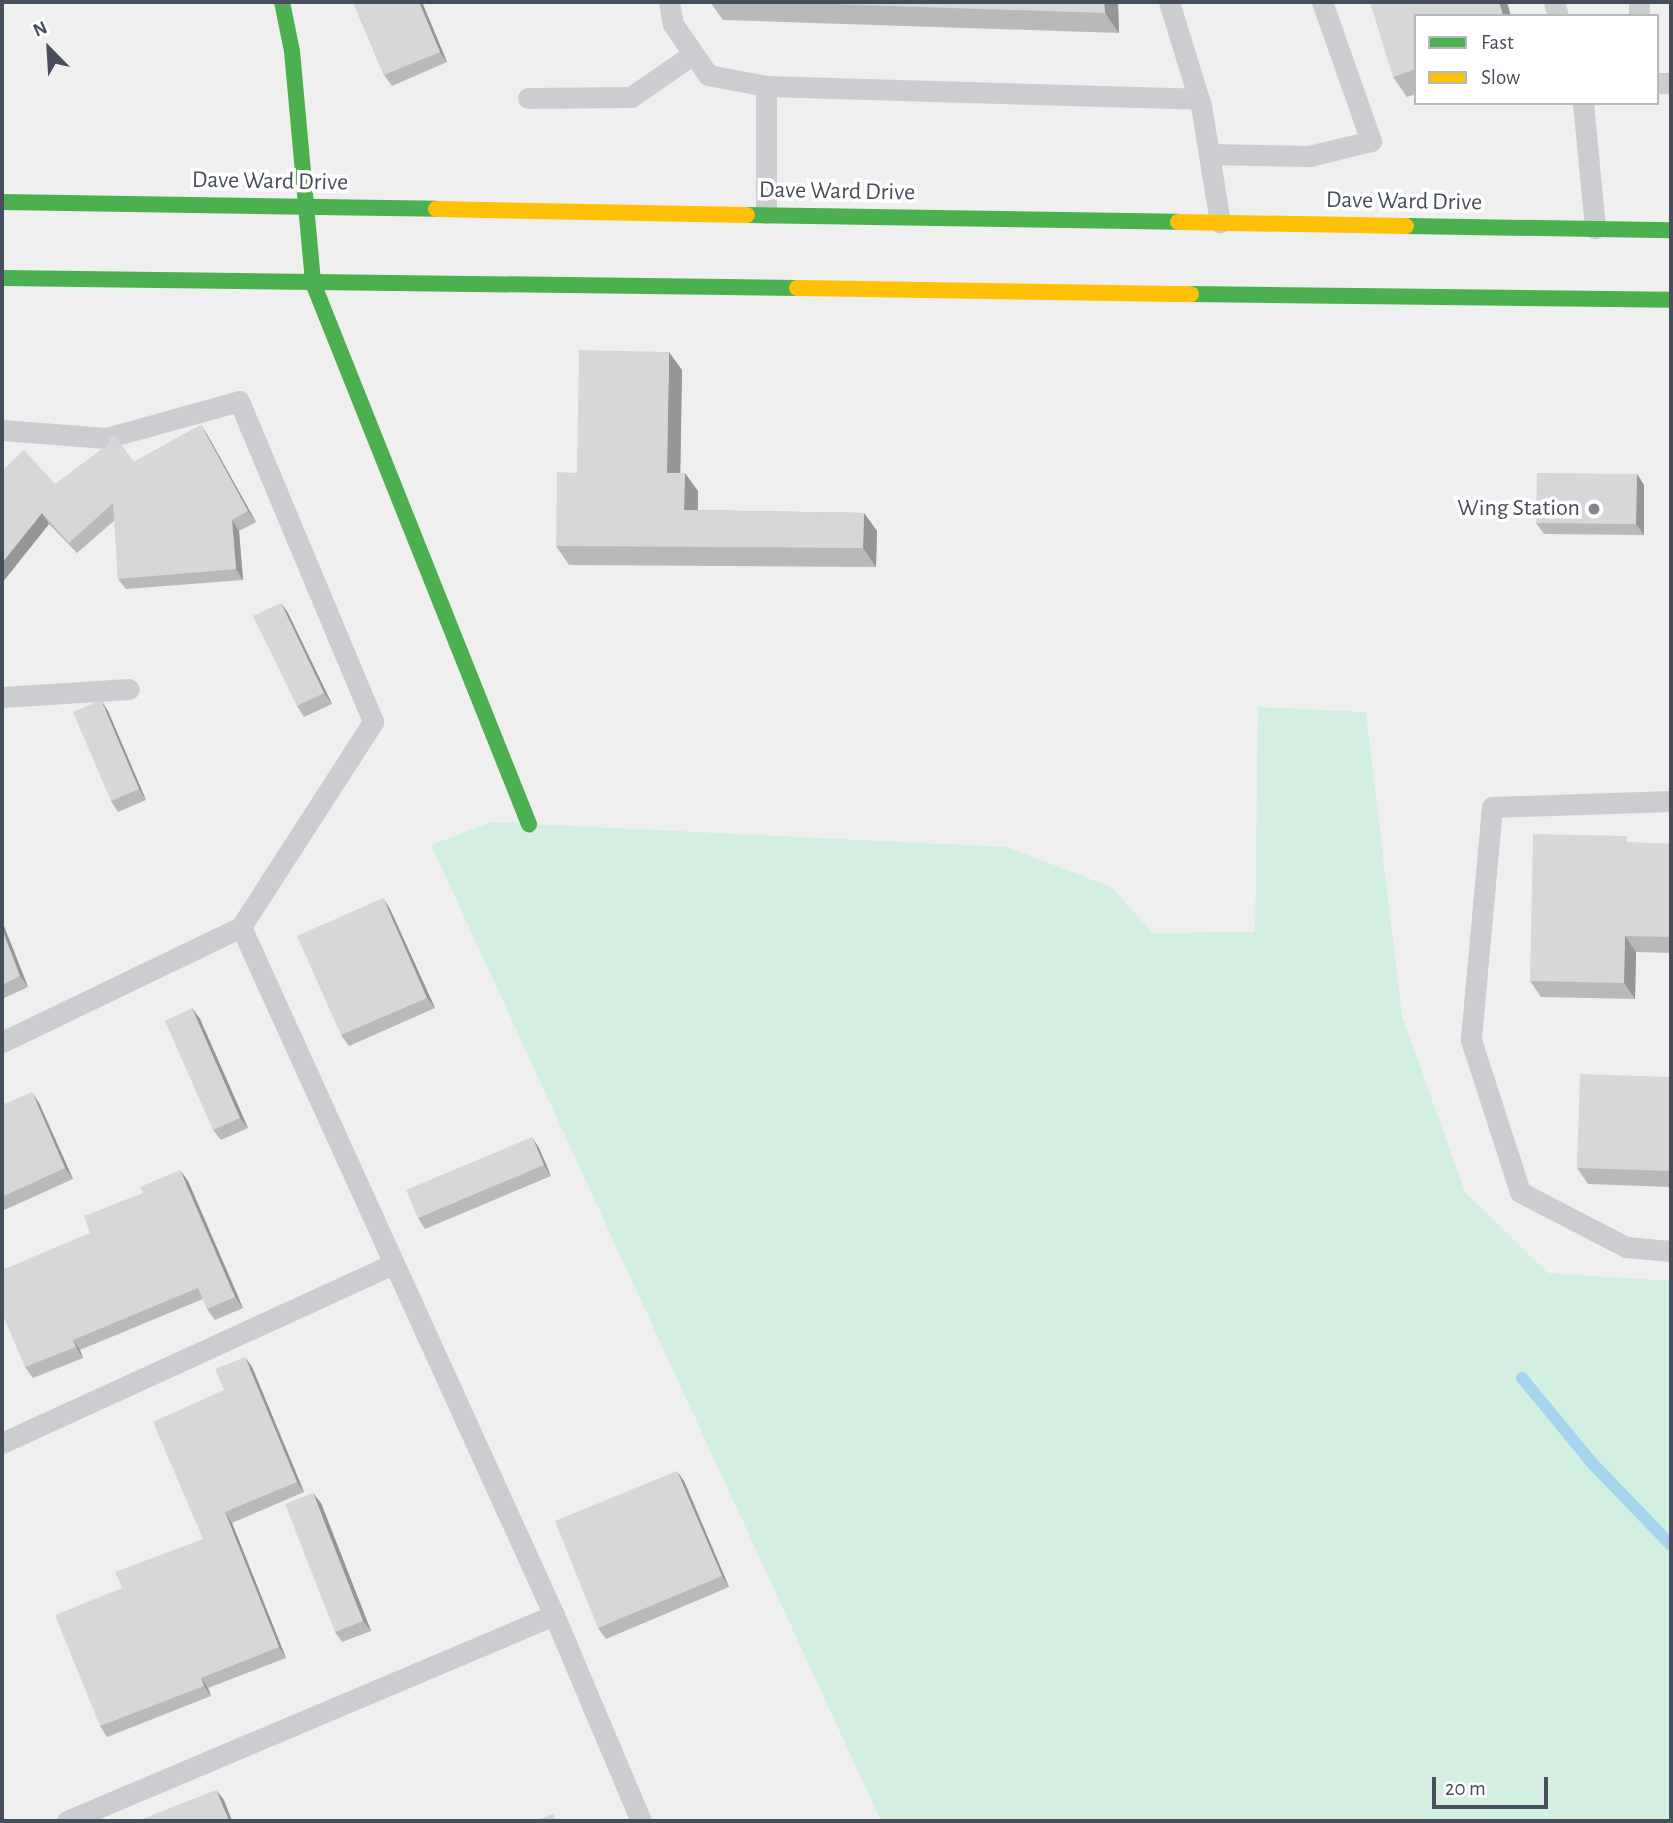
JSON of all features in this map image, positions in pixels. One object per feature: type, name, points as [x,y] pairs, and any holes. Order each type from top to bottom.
[{"type":"main road","points":[[282,2],[292,51],[313,283],[529,824]]},
{"type":"main road","name":"Dave Ward Drive","points":[[2,202],[1671,230]]},
{"type":"main road","points":[[2,278],[1671,300]]},
{"type":"lane","points":[[669,2],[673,24],[708,75],[766,86],[1199,99]]},
{"type":"lane","points":[[1169,2],[1199,99],[1220,222]]},
{"type":"lane","points":[[1209,154],[1309,156],[1371,141],[1322,2]]},
{"type":"lane","points":[[528,98],[631,97],[693,54]]},
{"type":"lane","points":[[766,86],[766,213]]},
{"type":"lane","points":[[1583,105],[1595,228]]},
{"type":"lane","points":[[2,430],[106,438],[239,401],[373,722],[241,927],[2,1042]]},
{"type":"lane","points":[[2,697],[130,689]]},
{"type":"lane","points":[[1671,801],[1492,807],[1471,1040],[1520,1192],[1626,1247],[1671,1251]]},
{"type":"lane","points":[[241,927],[554,1615],[641,1821]]},
{"type":"lane","points":[[2,1443],[393,1264]]},
{"type":"lane","points":[[67,1821],[554,1615]]},
{"type":"green space","points":[[1258,707],[1366,712],[1402,1016],[1465,1192],[1548,1273],[1671,1281],[1671,1821],[881,1821],[431,845],[491,822],[1006,847],[1111,887],[1153,933],[1255,932]]},
{"type":"building","points":[[353,2],[419,2],[440,52],[384,75]]},
{"type":"building","points":[[772,2],[1104,2],[1105,13]]},
{"type":"building","points":[[1370,2],[1499,2],[1502,14],[1414,14],[1414,70],[1393,77]]},
{"type":"building","points":[[579,350],[669,352],[667,473],[685,473],[684,510],[864,513],[863,548],[556,546],[557,472],[577,473]]},
{"type":"building","points":[[201,425],[248,511],[232,520],[236,569],[118,579],[113,503],[69,543],[42,513],[2,563],[2,471],[24,450],[55,484],[110,443],[109,438],[115,436],[134,462]]},
{"type":"building","name":"Wing Station","points":[[1537,473],[1637,474],[1636,524],[1536,523]]},
{"type":"building","points":[[281,603],[324,693],[297,706],[253,616]]},
{"type":"building","points":[[101,700],[139,789],[111,801],[73,712]]},
{"type":"building","points":[[1533,834],[1627,836],[1627,842],[1671,844],[1671,937],[1625,936],[1624,983],[1530,981]]},
{"type":"building","points":[[383,898],[427,998],[341,1035],[297,936]]},
{"type":"building","points":[[2,929],[20,976],[2,985]]},
{"type":"building","points":[[192,1008],[240,1118],[213,1130],[165,1021]]},
{"type":"building","points":[[1580,1074],[1671,1077],[1671,1171],[1577,1168]]},
{"type":"building","points":[[32,1092],[65,1168],[2,1197],[2,1105]]},
{"type":"building","points":[[532,1137],[544,1165],[418,1218],[406,1190]]},
{"type":"building","points":[[180,1170],[235,1297],[207,1309],[198,1288],[73,1340],[76,1347],[25,1367],[2,1313],[2,1270],[90,1233],[84,1216],[143,1193],[140,1187]]},
{"type":"building","points":[[245,1357],[297,1482],[225,1512],[279,1647],[201,1678],[204,1686],[100,1726],[55,1615],[122,1588],[115,1572],[203,1539],[153,1422],[224,1390],[215,1369]]},
{"type":"building","points":[[677,1471],[722,1576],[598,1628],[555,1521]]},
{"type":"building","points":[[313,1493],[363,1621],[335,1632],[285,1504]]},
{"type":"building","points":[[216,1790],[229,1821],[137,1821]]},
{"type":"building","points":[[553,1814],[556,1821],[536,1821]]},
{"type":"waterway","points":[[1522,1378],[1593,1464],[1671,1545]]},
{"type":"traffic: fast","points":[[282,2],[292,51],[313,283],[529,824]]},
{"type":"traffic: fast","points":[[2,202],[436,209]]},
{"type":"traffic: fast","points":[[747,215],[1178,222]]},
{"type":"traffic: fast","points":[[1406,226],[1671,230]]},
{"type":"traffic: fast","points":[[2,278],[797,288]]},
{"type":"traffic: fast","points":[[1191,294],[1671,300]]},
{"type":"traffic: slow","points":[[436,209],[747,215]]},
{"type":"traffic: slow","points":[[1178,222],[1406,226]]},
{"type":"traffic: slow","points":[[797,288],[1191,294]]},
{"type":"place","name":"Wing Station","points":[[1594,509]]}]
